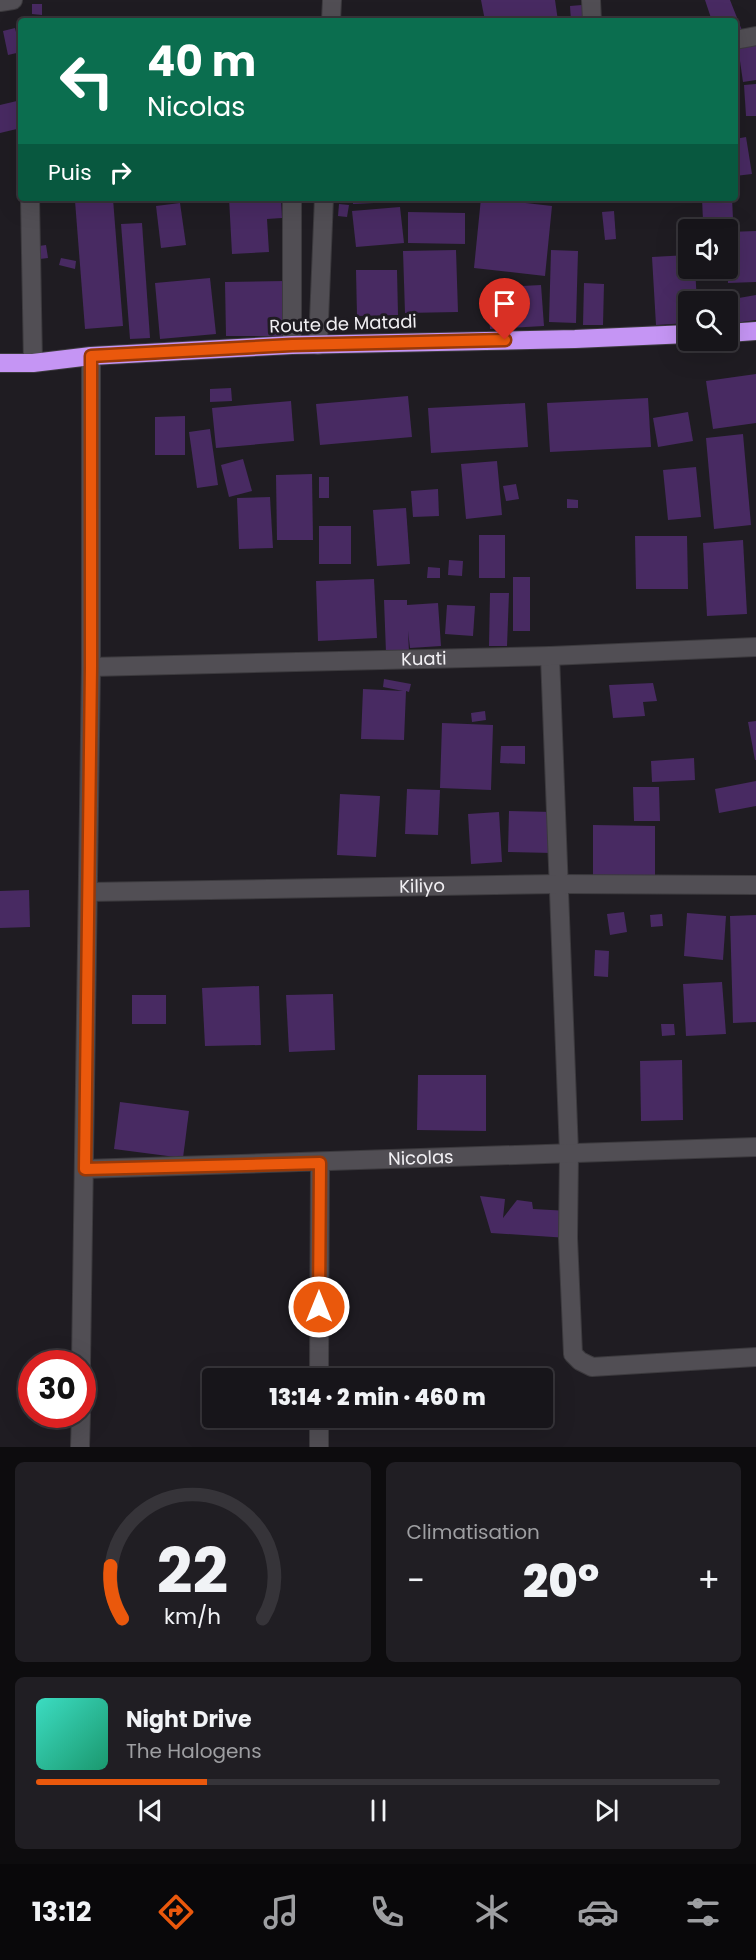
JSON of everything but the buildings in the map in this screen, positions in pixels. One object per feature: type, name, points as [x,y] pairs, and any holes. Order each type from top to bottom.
[{"type":"highway","points":[[738,332],[756,331]]},
{"type":"highway","name":"Route de Matadi","points":[[0,363],[33,363],[91,356],[292,345],[678,334]]},
{"type":"street","points":[[0,2],[13,0]]},
{"type":"street","points":[[331,18],[332,0]]},
{"type":"street","points":[[591,0],[592,18]]},
{"type":"street","points":[[738,39],[756,36]]},
{"type":"street","points":[[30,201],[33,363]]},
{"type":"street","points":[[292,201],[292,345]]},
{"type":"street","points":[[318,345],[324,201]]},
{"type":"street","points":[[81,1350],[91,667],[91,356]]},
{"type":"street","name":"Kuati","points":[[91,667],[549,656],[756,647]]},
{"type":"street","points":[[549,656],[569,1153],[568,1238],[573,1354],[580,1361],[592,1367],[756,1357]]},
{"type":"street","name":"Kiliyo","points":[[88,892],[558,884],[756,885]]},
{"type":"street","name":"Nicolas","points":[[85,1169],[756,1147]]},
{"type":"street","points":[[319,1368],[320,1163]]},
{"type":"street","points":[[80,1447],[81,1428]]},
{"type":"street","points":[[319,1428],[319,1447]]},
{"type":"route","points":[[319,1307],[320,1163],[85,1169],[91,667],[91,356],[292,345],[505,340]]}]
